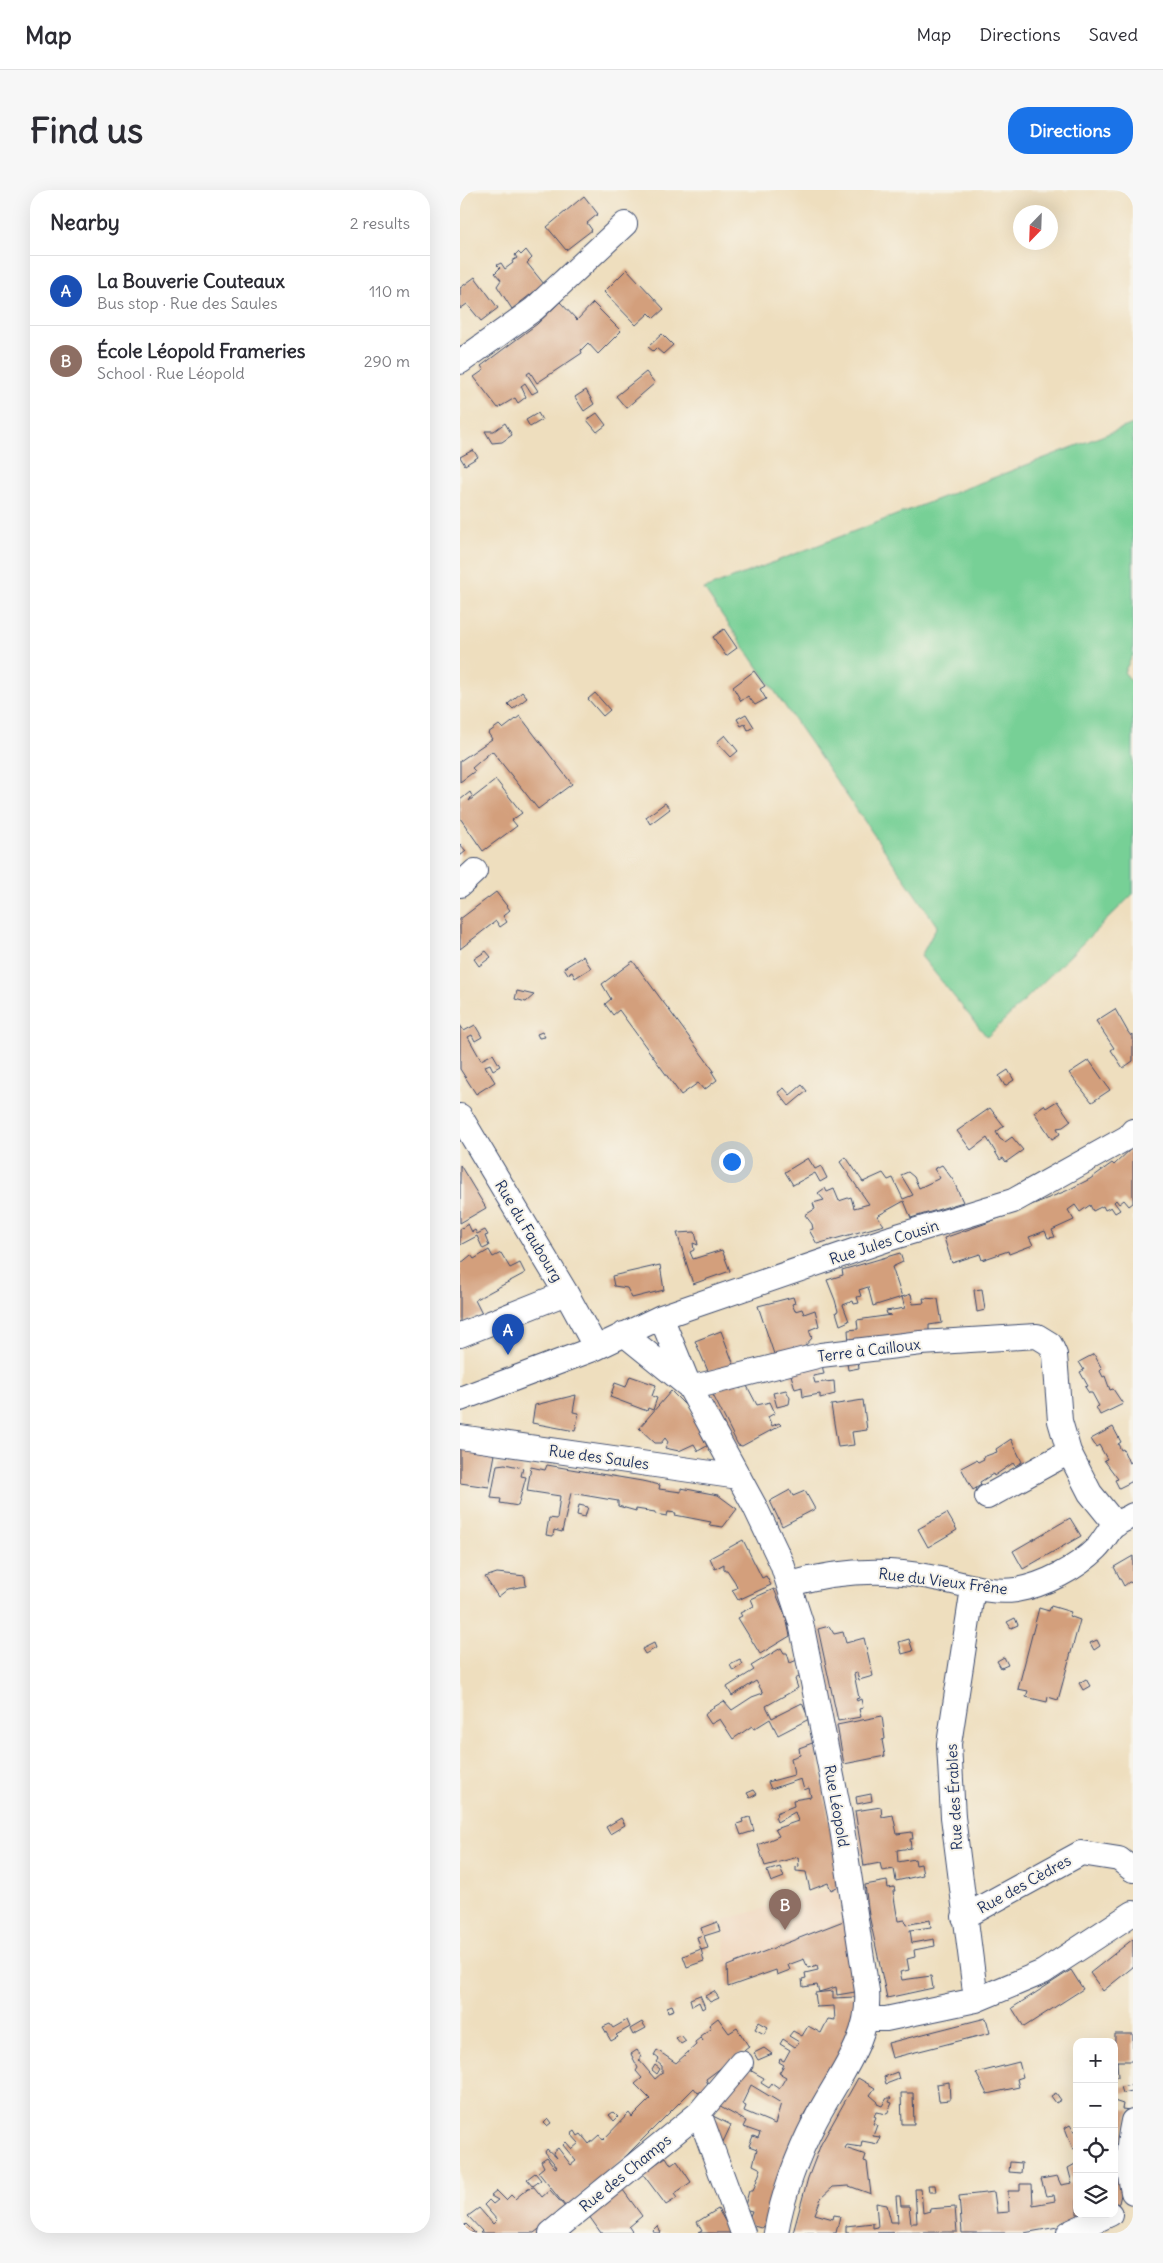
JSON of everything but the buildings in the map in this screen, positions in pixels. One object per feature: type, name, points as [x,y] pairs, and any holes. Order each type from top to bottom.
[{"type":"street","points":[[460,362],[534,309],[625,224]]},
{"type":"street","name":"Rue du Faubourg","points":[[460,1116],[566,1293],[596,1348]]},
{"type":"street","name":"Rue Jules Cousin","points":[[624,1334],[661,1317],[891,1238],[1013,1201],[1128,1137],[1133,1131]]},
{"type":"street","points":[[460,1335],[566,1293]]},
{"type":"street","name":"Rue Léopold","points":[[661,1317],[690,1388],[771,1540],[790,1584],[802,1623],[840,1816],[867,1991],[866,2019],[858,2044],[808,2136],[789,2187],[776,2233]]},
{"type":"street","points":[[460,1399],[596,1348],[624,1334]]},
{"type":"street","name":"Rue Léopold","points":[[624,1334],[690,1388]]},
{"type":"street","name":"Terre à Cailloux","points":[[690,1388],[821,1355],[896,1345],[1032,1336],[1043,1338],[1050,1344],[1055,1355],[1062,1429],[1069,1452]]},
{"type":"street","name":"Rue des Saules","points":[[460,1437],[738,1477]]},
{"type":"street","points":[[987,1498],[1069,1452],[1090,1493],[1124,1520]]},
{"type":"street","name":"Rue du Vieux Frêne","points":[[790,1584],[824,1574],[884,1571],[930,1577],[973,1588],[1016,1590],[1044,1581],[1069,1569],[1096,1548],[1124,1520]]},
{"type":"street","name":"Rue des Érables","points":[[964,1917],[952,1817],[949,1744],[973,1588]]},
{"type":"street","name":"Rue des Cèdres","points":[[976,2000],[964,1917],[1081,1853],[1119,1859],[1133,1870]]},
{"type":"street","points":[[866,2019],[886,2019],[976,2000],[1043,1972],[1133,1914]]},
{"type":"street","name":"Rue des Champs","points":[[551,2233],[699,2113],[741,2063]]},
{"type":"street","points":[[699,2113],[743,2233]]},
{"type":"street","points":[[1133,2121],[1127,2167],[1133,2192]]},
{"type":"street","points":[[1118,2210],[1133,2203]]},
{"type":"street","points":[[1069,2233],[1101,2218]]},
{"type":"shaded area","points":[[841,1886],[841,1903],[847,1941],[726,1986],[724,1920]]},
{"type":"green space","points":[[1133,424],[1133,655],[1124,672],[1133,683],[1133,894],[987,1037],[921,956],[937,926],[704,589]]},
{"type":"place","name":"La Bouverie Couteaux","points":[[508,1355]]},
{"type":"place","name":"École Léopold Frameries","points":[[785,1930]]}]
